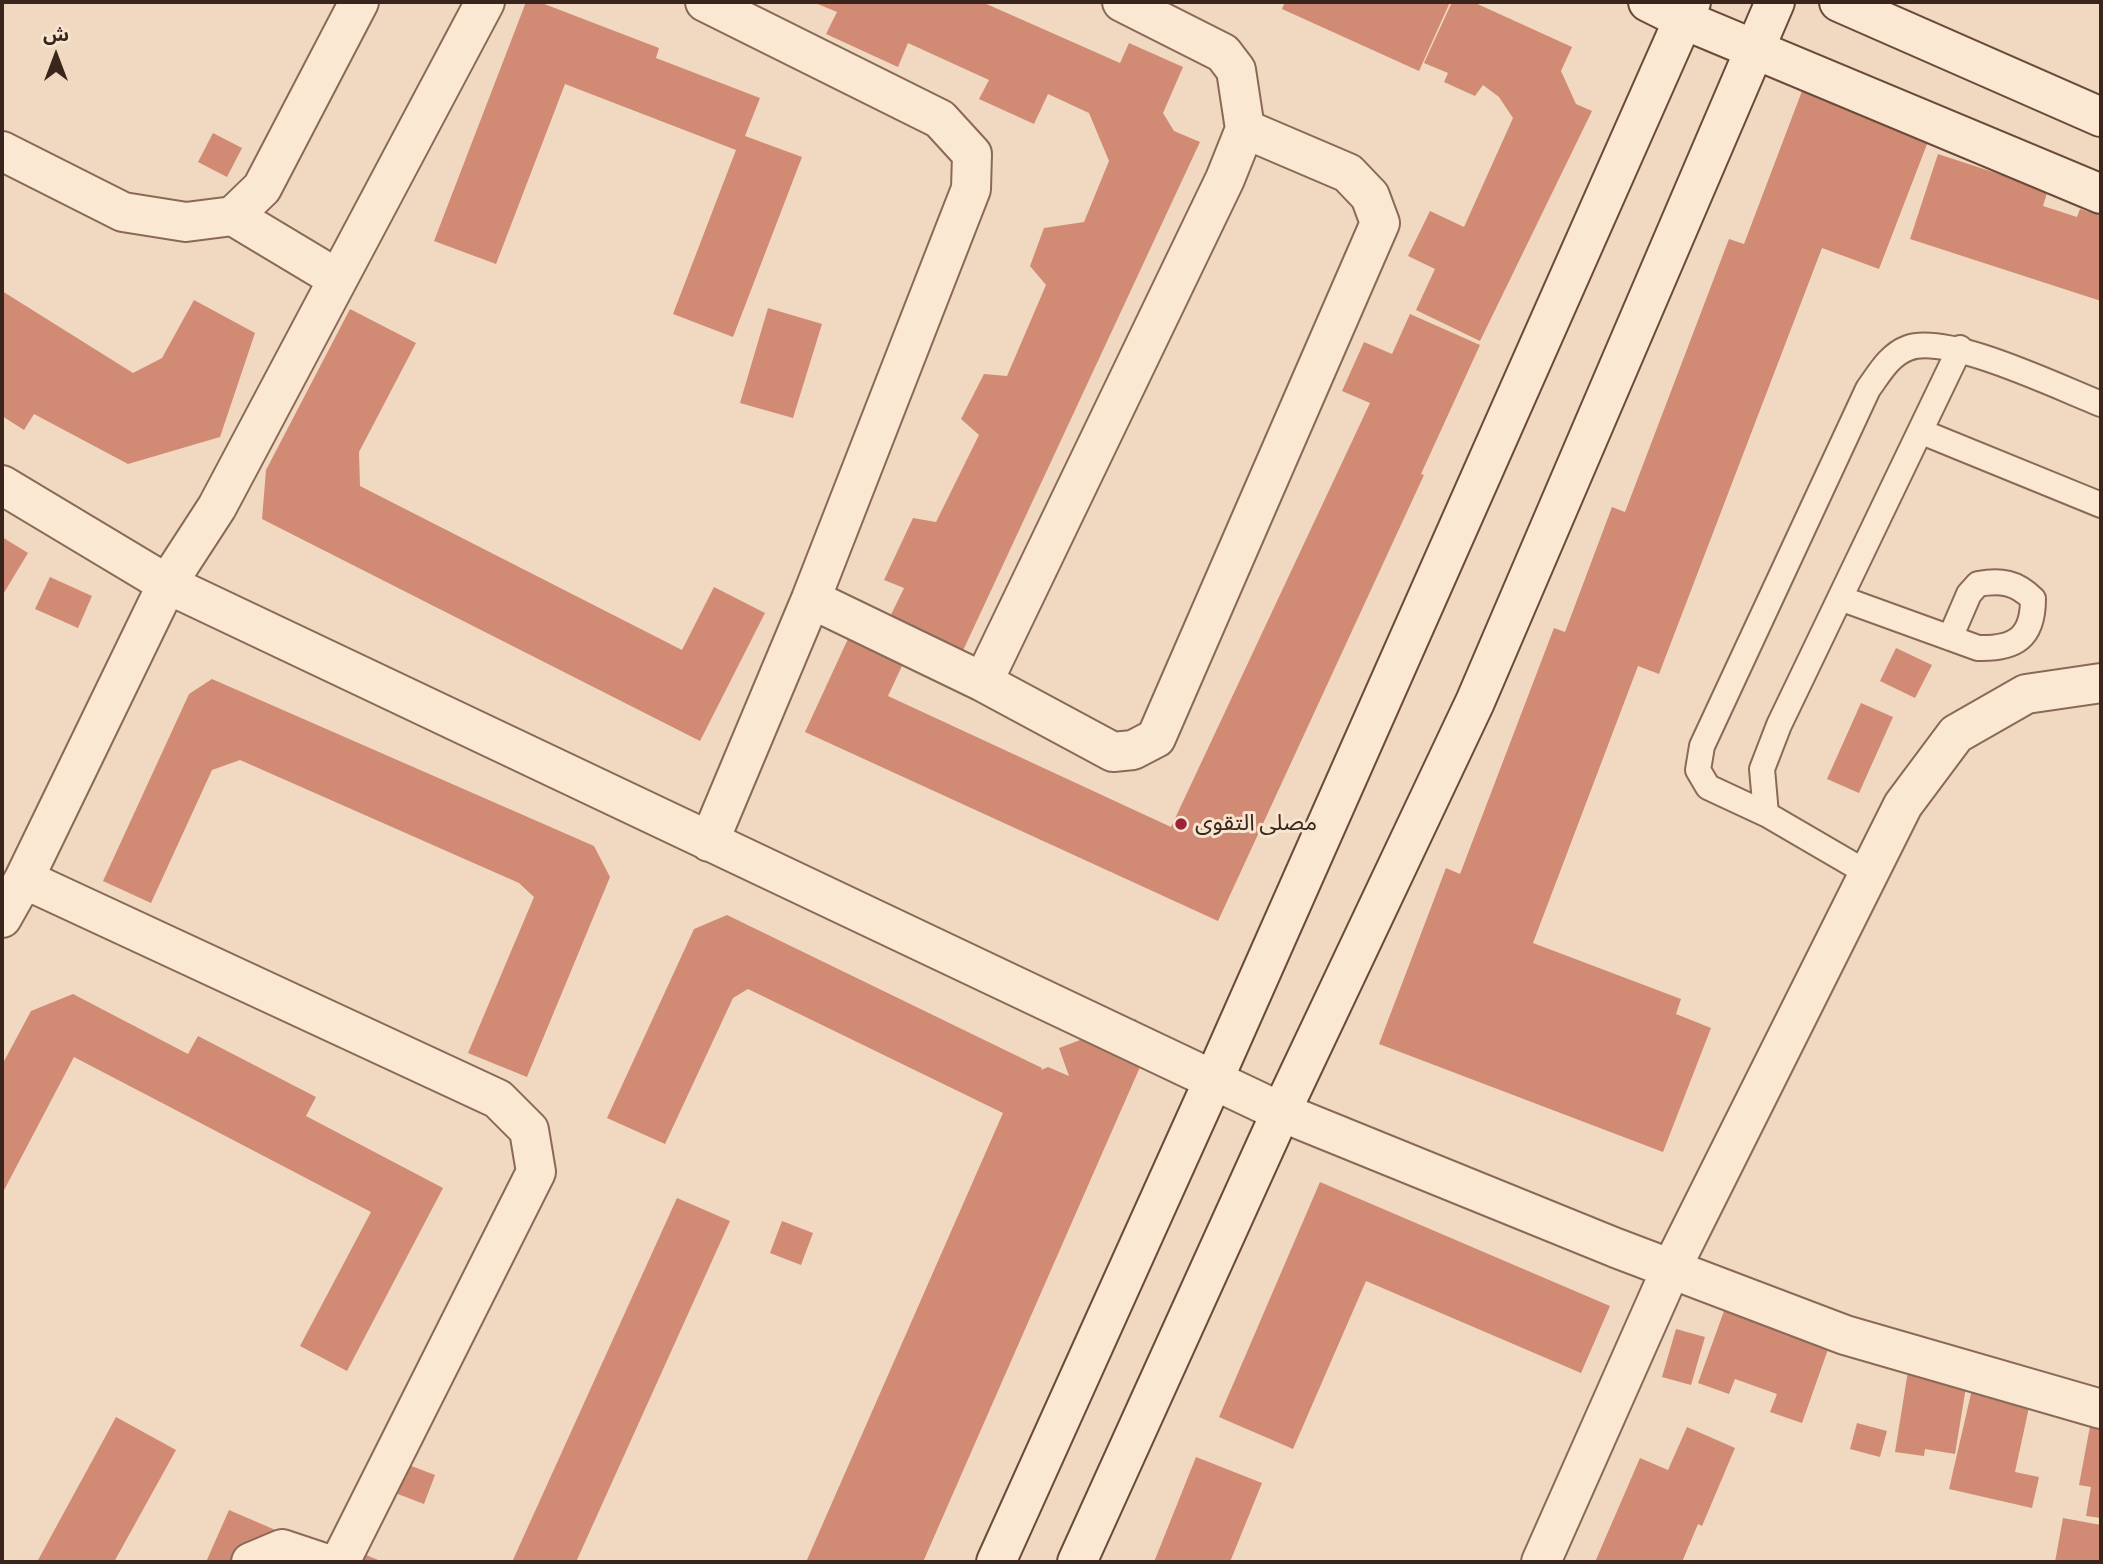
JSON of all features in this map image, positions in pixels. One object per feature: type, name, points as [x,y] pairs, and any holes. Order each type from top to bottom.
[{"type":"street","points":[[2,151],[123,212],[186,222],[233,216],[262,188],[359,2]]},
{"type":"street","points":[[2,918],[167,584],[216,507],[485,2]]},
{"type":"street","points":[[705,2],[940,119],[972,155],[971,189],[811,598],[709,842]]},
{"type":"street","points":[[983,682],[1225,179],[1245,129],[1236,70],[1223,52],[1122,2]]},
{"type":"street","points":[[1648,2],[1687,11],[1757,48],[2101,194]]},
{"type":"street","points":[[1077,1562],[1280,1112],[1475,702],[1775,2]]},
{"type":"street","points":[[1839,2],[2101,117]]},
{"type":"street","points":[[996,1562],[1213,1081],[1687,11]]},
{"type":"street","points":[[811,598],[983,682],[1113,752],[1133,750],[1156,738],[1380,223],[1370,196],[1348,173],[1245,129]]},
{"type":"street","points":[[233,216],[338,279]]},
{"type":"street","points":[[2,485],[167,584],[1280,1112],[1671,1269],[1845,1335],[2101,1409]]},
{"type":"street","points":[[1541,1562],[1671,1269],[1903,805],[1956,734],[2026,694],[2101,683]]},
{"type":"street","points":[[23,879],[498,1099],[529,1130],[536,1172],[340,1562]]},
{"type":"street","points":[[251,1562],[282,1549],[321,1562]]},
{"type":"lane","points":[[1869,874],[1766,814],[1707,787],[1698,770],[1702,746],[1868,389],[1889,360],[1909,347],[1960,348],[2101,404]]},
{"type":"lane","points":[[1766,814],[1762,769],[1779,725],[1960,348]]},
{"type":"lane","points":[[1922,432],[2101,505]]},
{"type":"lane","points":[[1840,598],[1950,638]]},
{"type":"building","points":[[526,2],[539,2],[659,48],[656,58],[760,98],[745,136],[802,157],[733,337],[673,314],[736,150],[565,84],[496,264],[434,241]]},
{"type":"building","points":[[813,2],[982,2],[1120,63],[1129,43],[1183,67],[1163,113],[1174,131],[1200,142],[960,657],[887,623],[904,588],[884,580],[913,518],[936,522],[979,435],[961,419],[984,374],[1007,376],[1046,285],[1030,266],[1044,228],[1084,222],[1109,161],[1089,113],[1048,94],[1034,124],[979,99],[989,80],[908,43],[898,67],[826,34],[837,12]]},
{"type":"building","points":[[1285,2],[1450,2],[1419,71],[1282,9]]},
{"type":"building","points":[[1452,2],[1473,2],[1572,47],[1561,71],[1576,104],[1592,111],[1480,341],[1416,310],[1435,269],[1408,256],[1430,211],[1464,227],[1513,118],[1499,97],[1483,85],[1475,96],[1444,82],[1448,73],[1424,63]]},
{"type":"building","points":[[1802,91],[1929,139],[1879,269],[1822,248],[1659,674],[1638,666],[1533,943],[1681,999],[1676,1014],[1711,1028],[1663,1152],[1379,1044],[1446,868],[1460,874],[1554,628],[1565,632],[1612,507],[1625,512],[1729,239],[1744,244]]},
{"type":"building","points":[[213,133],[242,148],[227,177],[198,162]]},
{"type":"building","points":[[1938,154],[2048,190],[2043,206],[2077,217],[2080,209],[2101,216],[2101,301],[1910,239]]},
{"type":"building","points":[[2,291],[133,373],[162,358],[194,300],[255,333],[220,437],[128,464],[34,414],[24,430],[2,416]]},
{"type":"building","points":[[768,308],[822,324],[793,418],[740,403]]},
{"type":"building","points":[[350,309],[416,343],[359,452],[360,486],[682,650],[714,587],[765,613],[700,741],[262,519],[266,470]]},
{"type":"building","points":[[1410,314],[1480,345],[1421,474],[1424,475],[1218,921],[805,732],[853,628],[908,653],[888,696],[1171,827],[1370,403],[1342,391],[1364,342],[1392,354]]},
{"type":"building","points":[[2,537],[28,553],[2,596]]},
{"type":"building","points":[[50,577],[92,596],[78,628],[35,609]]},
{"type":"building","points":[[1896,648],[1932,665],[1915,698],[1880,681]]},
{"type":"building","points":[[212,679],[594,846],[610,877],[527,1077],[468,1053],[534,897],[519,883],[240,760],[212,770],[151,903],[103,881],[189,694]]},
{"type":"building","points":[[1861,703],[1893,717],[1859,793],[1827,779]]},
{"type":"building","points":[[727,915],[1042,1068],[1041,1070],[1048,1067],[1069,1076],[1059,1048],[1136,1019],[1147,1051],[923,1562],[806,1562],[1003,1113],[748,989],[733,998],[665,1144],[607,1118],[694,929]]},
{"type":"building","points":[[73,994],[188,1054],[198,1036],[316,1097],[306,1116],[443,1188],[347,1371],[300,1346],[371,1212],[74,1057],[2,1194],[2,1065],[31,1011]]},
{"type":"building","points":[[1320,1182],[1610,1306],[1581,1373],[1366,1281],[1293,1449],[1219,1417]]},
{"type":"building","points":[[677,1198],[730,1221],[576,1562],[512,1562]]},
{"type":"building","points":[[782,1221],[813,1233],[801,1265],[770,1253]]},
{"type":"building","points":[[1728,1300],[1832,1338],[1802,1423],[1770,1412],[1777,1394],[1735,1379],[1729,1394],[1698,1383]]},
{"type":"building","points":[[1676,1329],[1705,1337],[1691,1385],[1662,1377]]},
{"type":"building","points":[[1908,1371],[1967,1381],[1955,1454],[1925,1449],[1924,1456],[1895,1452]]},
{"type":"building","points":[[1973,1385],[2031,1398],[2015,1472],[2039,1477],[2032,1508],[1949,1489]]},
{"type":"building","points":[[116,1417],[176,1450],[114,1562],[37,1562]]},
{"type":"building","points":[[2091,1421],[2101,1422],[2101,1518],[2086,1516],[2091,1487],[2079,1485]]},
{"type":"building","points":[[1857,1423],[1887,1431],[1880,1457],[1850,1449]]},
{"type":"building","points":[[1687,1427],[1735,1448],[1702,1526],[1698,1524],[1682,1562],[1595,1562],[1640,1458],[1668,1470]]},
{"type":"building","points":[[1196,1457],[1262,1483],[1230,1562],[1154,1562]]},
{"type":"building","points":[[401,1462],[435,1475],[424,1504],[390,1491]]},
{"type":"building","points":[[229,1510],[329,1553],[347,1547],[383,1562],[206,1562]]},
{"type":"building","points":[[2063,1518],[2101,1525],[2101,1562],[2055,1562]]},
{"type":"place","name":"مصلى التقوى","points":[[1181,824]]}]
